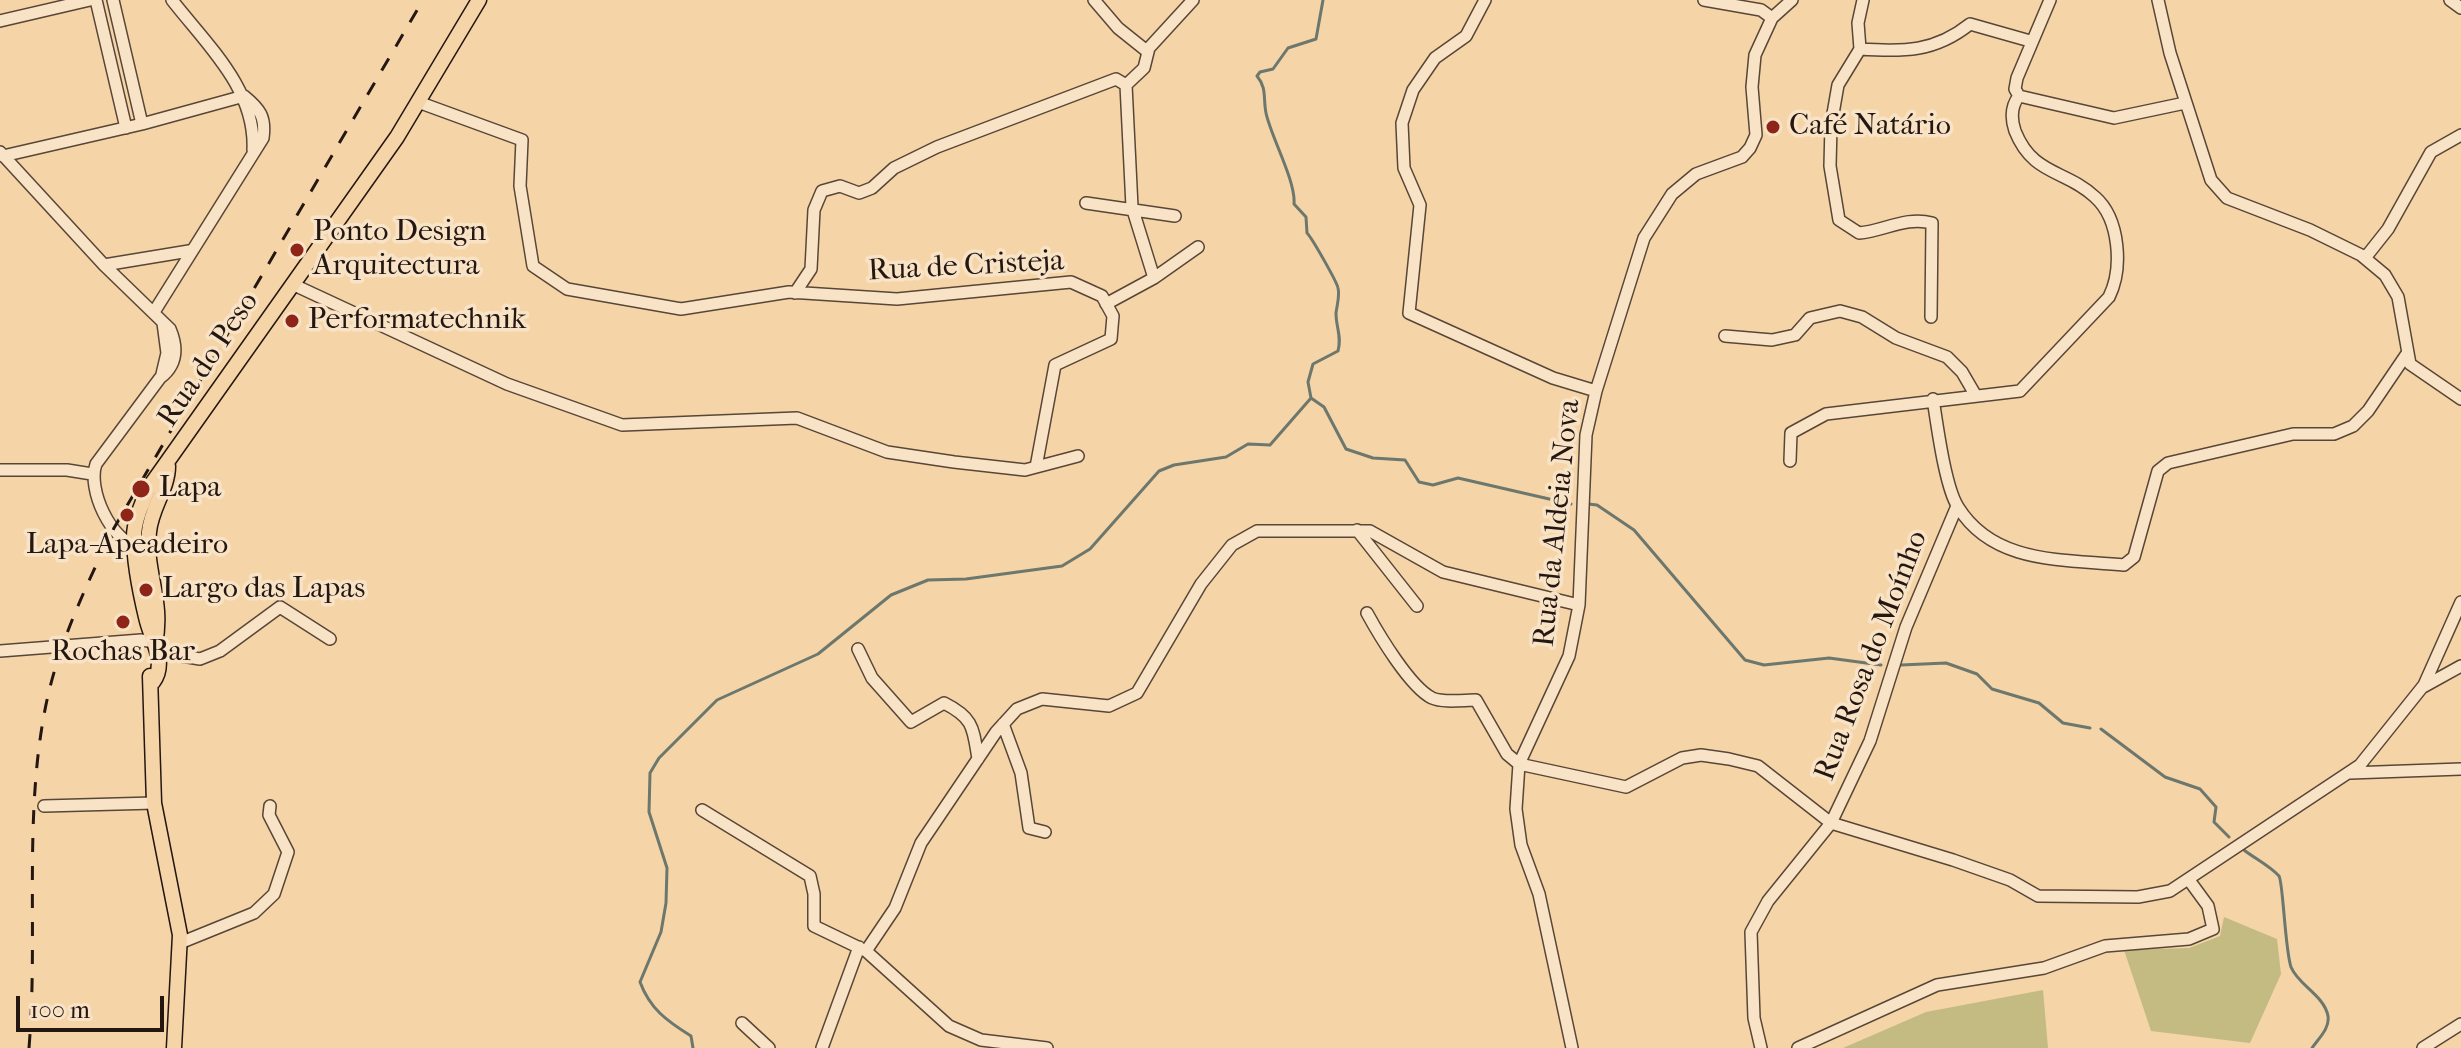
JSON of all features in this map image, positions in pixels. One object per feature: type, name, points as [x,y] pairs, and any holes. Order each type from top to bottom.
[{"type":"main road","name":"Rua do Peso","points":[[174,1048],[180,943],[154,803],[153,682],[157,676],[156,642],[160,619],[142,547],[168,478],[168,466],[418,102],[479,0]]},
{"type":"street","points":[[0,21],[90,0]]},
{"type":"street","points":[[96,0],[126,128]]},
{"type":"street","points":[[113,0],[142,124]]},
{"type":"street","points":[[154,312],[253,150],[254,131],[244,96],[172,0]]},
{"type":"street","points":[[1094,0],[1118,28],[1148,52]]},
{"type":"street","points":[[1126,85],[1144,68],[1148,52],[1193,0]]},
{"type":"street","points":[[1485,0],[1466,36],[1435,58],[1413,90],[1402,123],[1404,168],[1420,205],[1409,313],[1553,378],[1596,391]]},
{"type":"street","points":[[1704,0],[1761,10],[1772,18]]},
{"type":"street","name":"Rua da Aldeia Nova","points":[[1572,1048],[1539,894],[1521,845],[1516,809],[1519,764],[1569,656],[1579,605],[1582,478],[1596,391],[1644,238],[1672,194],[1696,174],[1742,157],[1750,148],[1756,135],[1752,87],[1755,55],[1772,18],[1792,0]]},
{"type":"street","points":[[1863,0],[1858,23],[1860,49],[1838,85],[1831,125],[1830,166],[1839,220],[1848,229],[1859,233],[1901,222],[1932,223],[1931,317]]},
{"type":"street","points":[[2050,0],[2030,41],[2017,78],[2015,89],[2019,96],[2114,118],[2185,103]]},
{"type":"street","points":[[2158,0],[2185,103],[2211,180],[2227,198],[2310,230],[2365,258],[2385,275],[2398,297],[2410,364],[2461,399]]},
{"type":"street","points":[[2450,0],[2461,8]]},
{"type":"street","points":[[1860,49],[1905,52],[1929,48],[1951,39],[1970,24],[2030,41]]},
{"type":"street","points":[[795,293],[811,269],[814,210],[822,191],[840,186],[859,193],[872,188],[894,168],[937,147],[1116,79],[1126,85]]},
{"type":"street","points":[[1126,85],[1134,211],[1154,278]]},
{"type":"street","points":[[2,154],[126,128],[244,96]]},
{"type":"street","points":[[1790,461],[1791,433],[1802,424],[1826,414],[2020,391],[2033,381],[2109,297],[2116,282],[2116,239],[2109,215],[2096,197],[2045,170],[2023,150],[2013,125],[2013,105],[2019,96]]},
{"type":"street","name":"Rua de Cristeja","points":[[418,102],[522,140],[520,186],[533,266],[567,289],[681,309],[795,293],[897,299],[1071,282],[1102,296],[1106,304]]},
{"type":"street","points":[[2365,258],[2388,229],[2431,152],[2461,135]]},
{"type":"street","points":[[2,154],[104,265],[163,323],[167,353],[160,378],[96,464],[92,474],[93,485],[111,523],[124,541],[142,547]]},
{"type":"street","points":[[1086,203],[1175,216]]},
{"type":"street","points":[[1036,467],[1055,365],[1111,339],[1113,316],[1106,304],[1154,278],[1198,247]]},
{"type":"street","points":[[104,265],[189,251]]},
{"type":"street","points":[[292,284],[507,384],[622,425],[797,418],[887,452],[1025,470],[1078,456]]},
{"type":"street","points":[[1725,336],[1772,340],[1795,335],[1810,318],[1840,311],[1862,317],[1896,338],[1947,357],[1962,372],[1976,396]]},
{"type":"street","points":[[1933,399],[1957,506],[1994,546],[2039,557],[2124,565],[2134,557],[2158,471],[2168,463],[2293,434],[2334,434],[2353,426],[2368,411],[2406,355]]},
{"type":"street","points":[[0,470],[67,470],[92,474]]},
{"type":"street","name":"Rua Rosa do Moínho","points":[[1761,1048],[1754,1018],[1751,932],[1768,901],[1831,823],[1870,741],[1906,627],[1957,506]]},
{"type":"street","points":[[1357,530],[1417,606]]},
{"type":"street","points":[[822,1048],[862,949],[895,908],[921,843],[1003,724],[1017,709],[1042,699],[1109,706],[1137,693],[1201,584],[1232,545],[1257,531],[1370,531],[1443,572],[1579,605]]},
{"type":"street","points":[[1367,613],[1395,657],[1426,694],[1435,700],[1476,700],[1507,754],[1519,764],[1626,787],[1682,758],[1701,755],[1729,759],[1758,766],[1831,823],[2010,880],[2038,896],[2138,897],[2170,891],[2189,880],[2360,765],[2422,687],[2450,634],[2461,602]]},
{"type":"street","points":[[0,651],[141,640],[156,642],[170,654],[200,659],[220,651],[280,607],[330,639]]},
{"type":"street","points":[[858,649],[872,678],[911,722],[944,703],[961,712],[972,724],[978,759]]},
{"type":"street","points":[[2422,687],[2461,666]]},
{"type":"street","points":[[1003,724],[1021,773],[1029,828],[1045,832]]},
{"type":"street","points":[[2347,773],[2461,769]]},
{"type":"street","points":[[44,806],[154,803]]},
{"type":"street","points":[[180,943],[254,913],[274,894],[288,852],[269,815],[270,806]]},
{"type":"street","points":[[702,810],[810,876],[814,894],[814,926],[862,949],[949,1026],[981,1040],[1047,1048]]},
{"type":"street","points":[[1798,1048],[1937,985],[1991,979],[2044,968],[2105,946],[2189,939],[2213,929],[2208,906],[2189,880]]},
{"type":"street","points":[[742,1023],[769,1048]]},
{"type":"street","points":[[2423,1048],[2461,1024]]},
{"type":"shaded area","points":[[2224,917],[2277,939],[2281,974],[2250,1043],[2151,1031],[2124,950],[2189,948],[2220,936]]},
{"type":"shaded area","points":[[2043,990],[2048,1048],[1843,1048],[1926,1012]]},
{"type":"waterway","points":[[1311,398],[1308,382],[1313,364],[1338,351],[1336,313],[1339,291],[1307,233],[1306,217],[1294,204],[1291,183],[1269,123],[1263,89],[1257,76],[1260,72],[1273,69],[1288,48],[1316,39],[1323,0]]},
{"type":"waterway","points":[[1311,398],[1324,407],[1346,449],[1373,458],[1405,460],[1419,482],[1433,485],[1458,478],[1571,504]]},
{"type":"waterway","points":[[693,1048],[691,1036],[660,1014],[640,982],[661,932],[666,903],[667,868],[649,812],[650,773],[659,758],[717,700],[818,654],[891,595],[928,580],[966,579],[1062,566],[1090,549],[1159,471],[1174,465],[1226,457],[1248,444],[1270,445],[1311,398]]},
{"type":"waterway","points":[[1588,504],[1597,505],[1634,530],[1745,660],[1764,665],[1829,658],[1881,665]]},
{"type":"waterway","points":[[1901,665],[1946,663],[1977,674],[1992,689],[2039,703],[2063,723],[2090,728]]},
{"type":"waterway","points":[[2101,729],[2165,777],[2200,789],[2216,807],[2214,822],[2229,837]]},
{"type":"waterway","points":[[2244,850],[2279,876],[2291,967],[2326,1009],[2327,1025],[2312,1048]]},
{"type":"railway","points":[[29,1048],[34,797],[44,715],[64,642],[114,528],[423,0]]},
{"type":"place","name":"Café Natário","points":[[1773,127]]},
{"type":"place","name":"Ponto Design Arquitectura","points":[[297,250]]},
{"type":"place","name":"Performatechnik","points":[[292,321]]},
{"type":"place","name":"Lapa","points":[[141,489]]},
{"type":"place","name":"Lapa-Apeadeiro","points":[[127,515]]},
{"type":"place","name":"Largo das Lapas","points":[[146,590]]},
{"type":"place","name":"Rochas Bar","points":[[123,622]]}]
